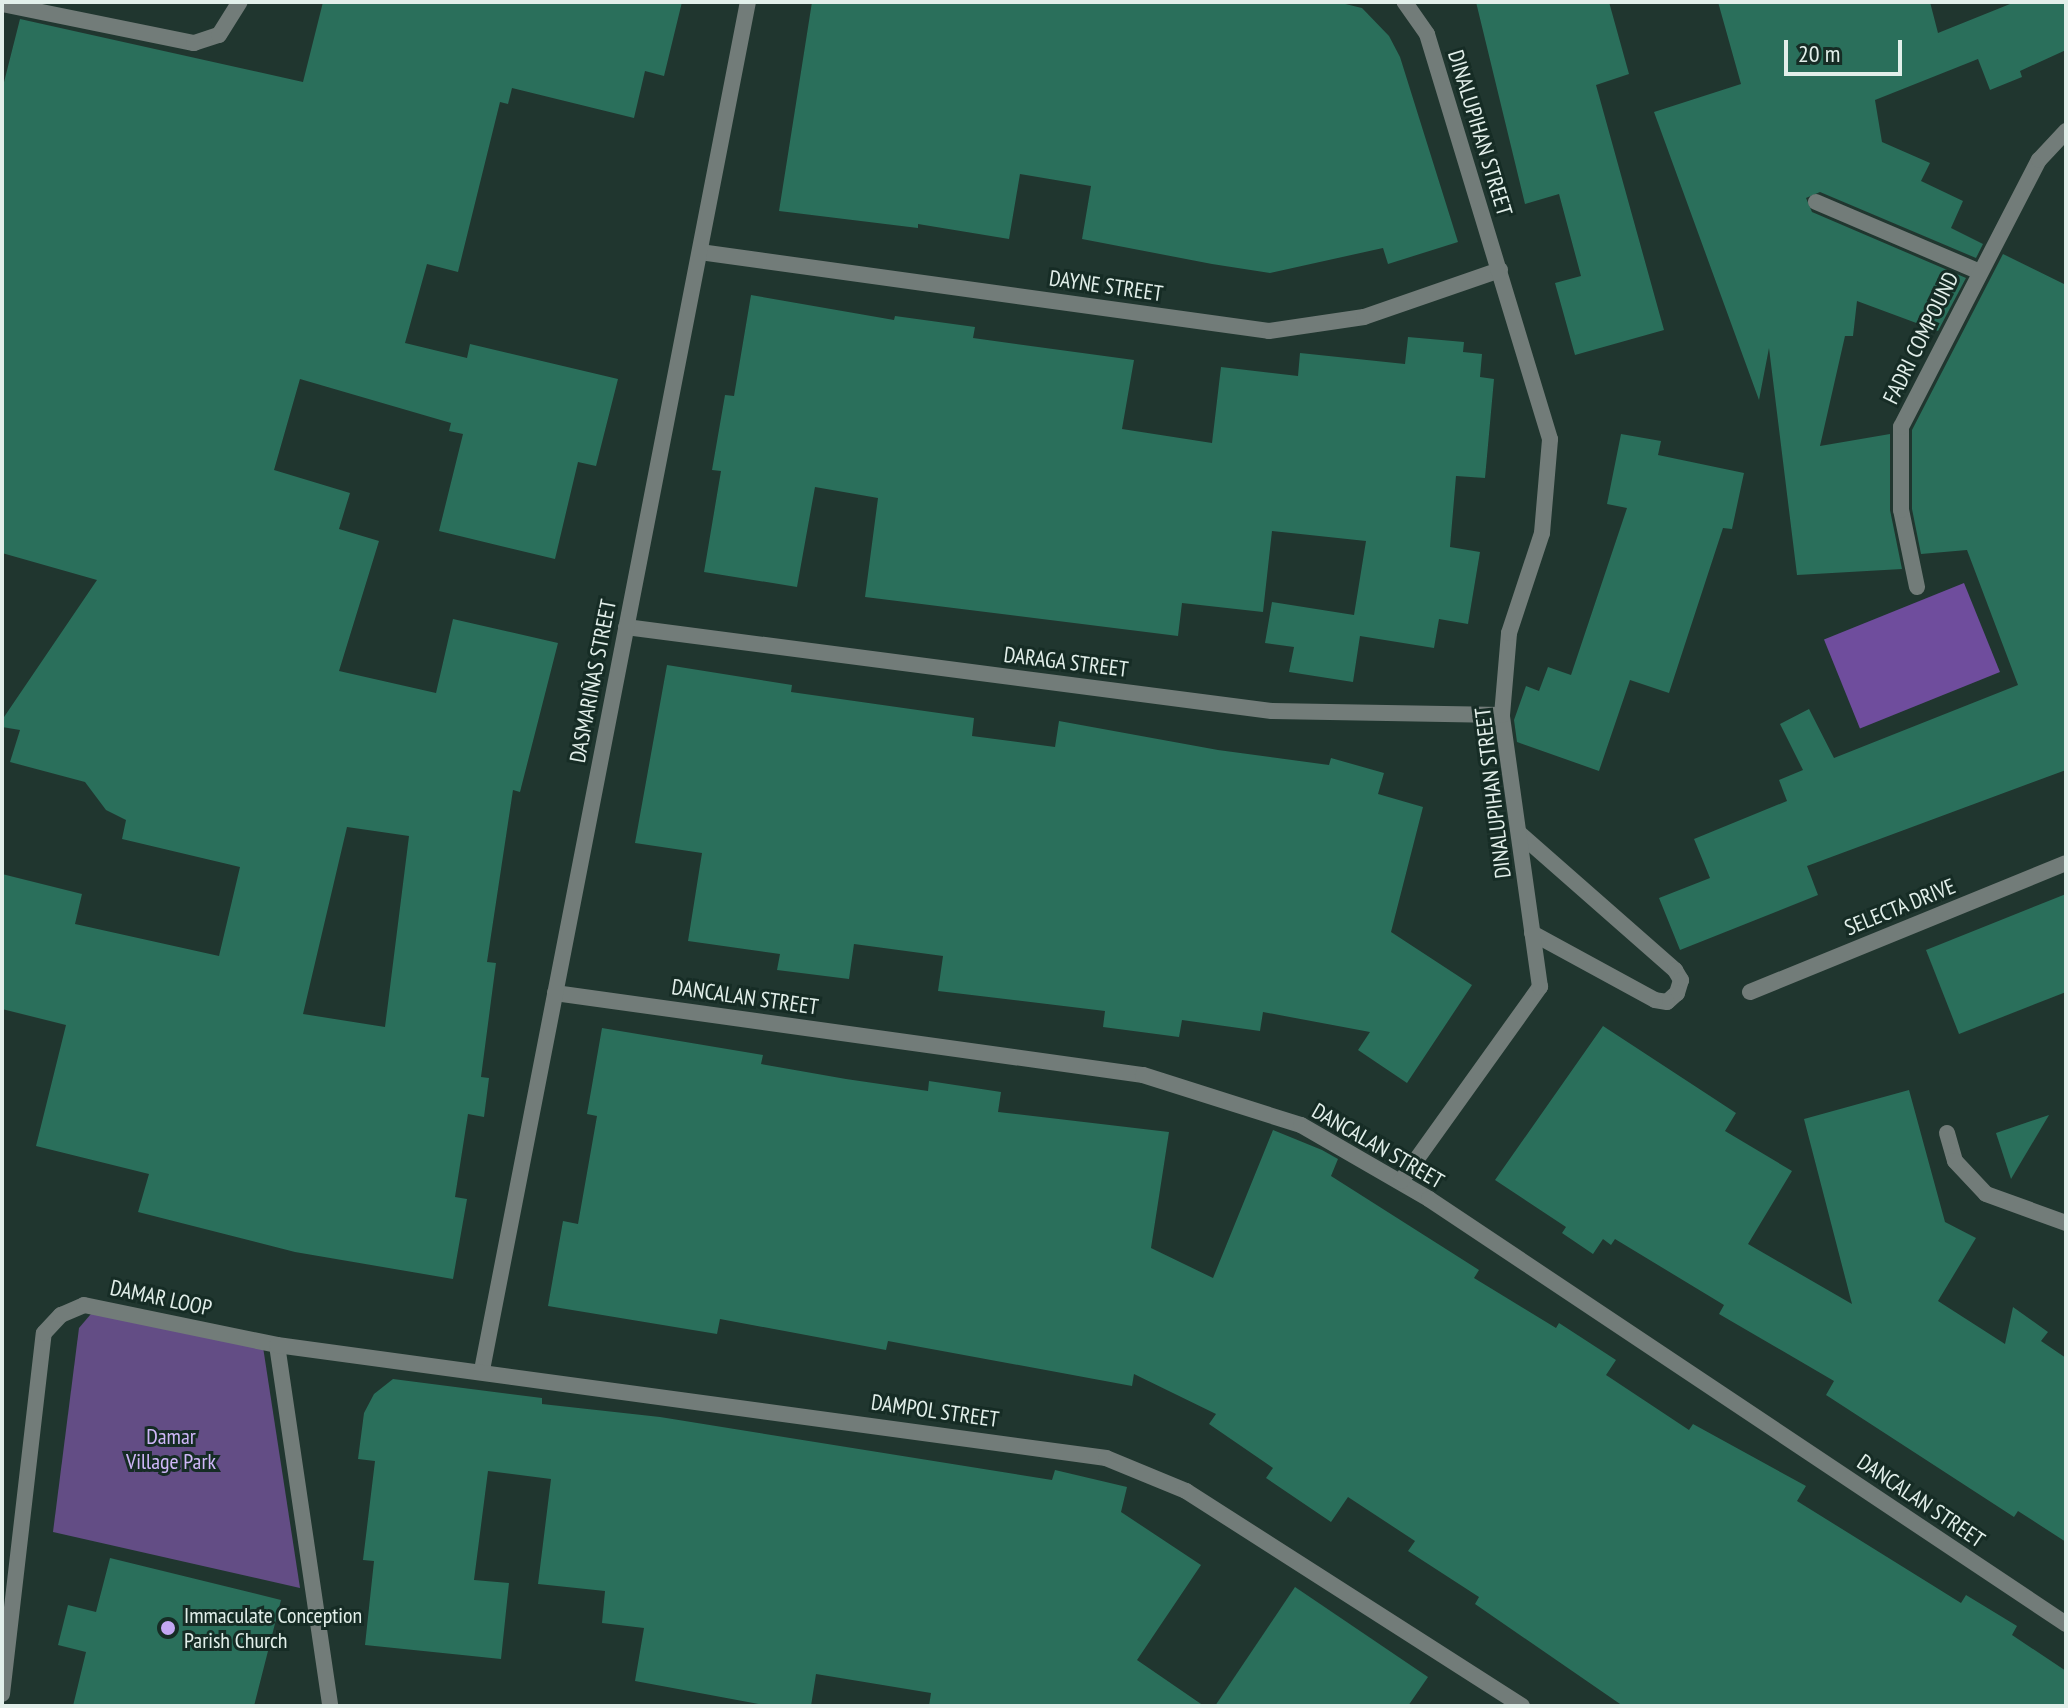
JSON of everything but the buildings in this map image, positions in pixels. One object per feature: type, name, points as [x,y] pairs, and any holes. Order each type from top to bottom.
[{"type":"street","points":[[2,4],[194,43],[219,35],[240,2]]},
{"type":"street","name":"DASMARIÑAS STREET","points":[[482,1370],[748,2]]},
{"type":"street","name":"DINALUPIHAN STREET","points":[[1401,1181],[1540,987],[1502,715],[1509,633],[1542,533],[1550,439],[1427,34],[1405,2]]},
{"type":"street","name":"FADRI COMPOUND","points":[[1917,587],[1901,510],[1898,442],[1978,271],[2039,160],[2066,131]]},
{"type":"street","points":[[1816,202],[1978,271]]},
{"type":"street","name":"DAYNE STREET","points":[[700,252],[1269,331],[1364,317],[1500,270]]},
{"type":"street","name":"DARAGA STREET","points":[[626,627],[1272,711],[1502,715]]},
{"type":"street","points":[[1519,833],[1675,970],[1681,980],[1677,993],[1667,1002],[1655,1000],[1532,933]]},
{"type":"street","name":"SELECTA DRIVE","points":[[1750,992],[2066,863]]},
{"type":"street","name":"DANCALAN STREET","points":[[555,993],[1143,1075],[1301,1125],[1401,1181],[2066,1624]]},
{"type":"street","points":[[1947,1133],[1955,1161],[1986,1194],[2066,1223]]},
{"type":"street","name":"DAMAR LOOP","points":[[2,1694],[8,1604],[44,1333],[61,1315],[84,1305],[120,1310],[277,1345]]},
{"type":"street","points":[[277,1345],[330,1706]]},
{"type":"street","name":"DAMPOL STREET","points":[[277,1345],[482,1370],[1106,1458],[1186,1491],[1522,1706]]},
{"type":"green space","name":"Damar Village Park","points":[[96,1308],[263,1347],[300,1588],[53,1532],[79,1328]]},
{"type":"shaded area","points":[[1964,583],[2000,672],[1860,729],[1824,640]]},
{"type":"place","name":"Immaculate Conception Parish Church","points":[[168,1628]]}]
